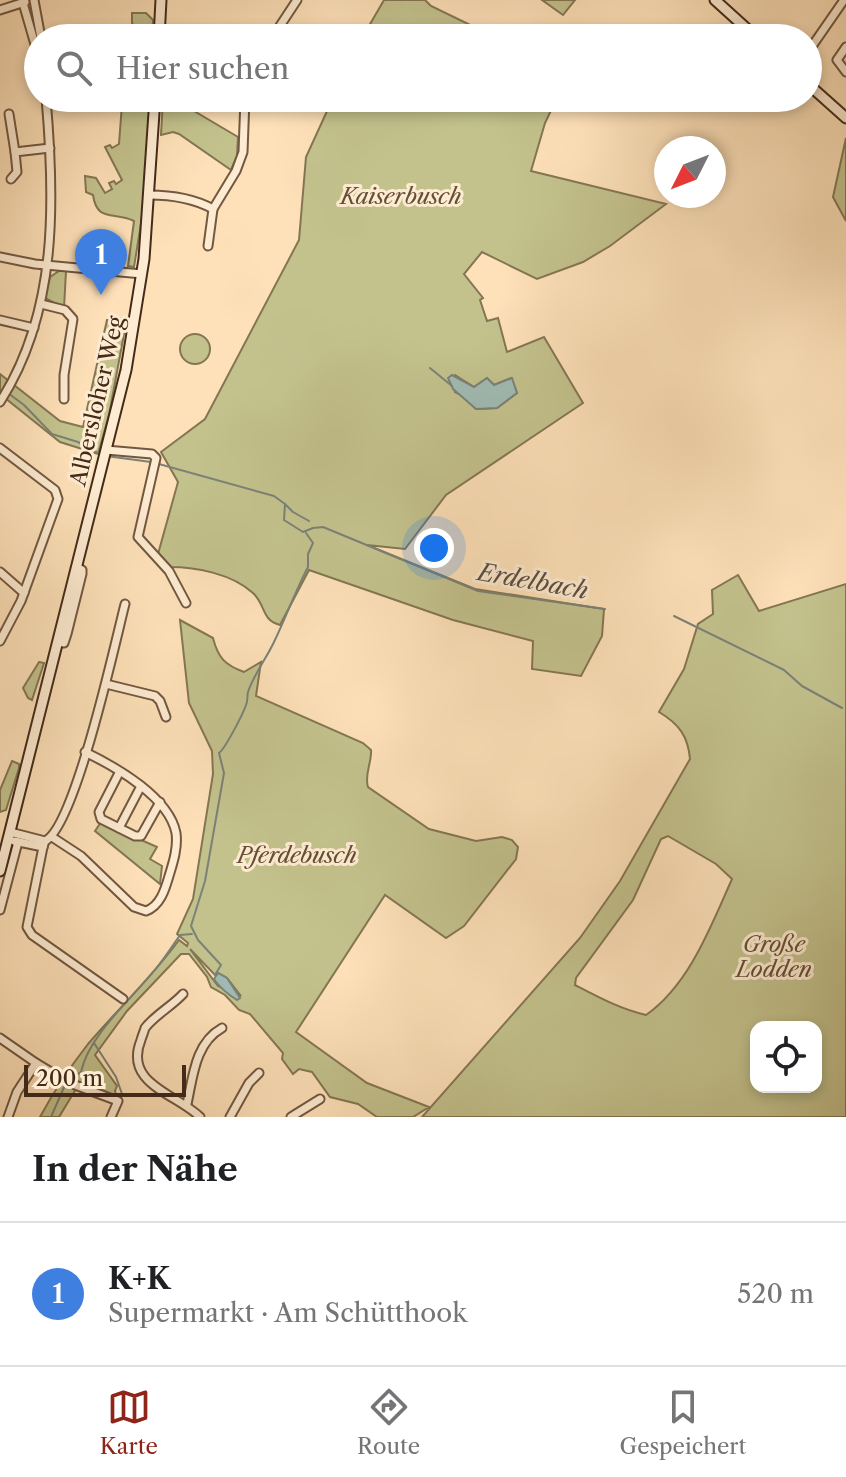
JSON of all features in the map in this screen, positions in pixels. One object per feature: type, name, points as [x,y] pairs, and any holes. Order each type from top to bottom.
[{"type":"main road","points":[[160,24],[161,0]]},
{"type":"main road","points":[[715,0],[742,24]]},
{"type":"main road","points":[[822,97],[846,118]]},
{"type":"main road","name":"Albersloher Weg","points":[[0,871],[2,853],[12,838],[126,370],[142,274],[154,112]]},
{"type":"street","points":[[0,10],[33,0],[38,24]]},
{"type":"street","points":[[281,24],[297,0]]},
{"type":"street","points":[[822,32],[844,0]]},
{"type":"street","points":[[23,3],[29,24]]},
{"type":"street","points":[[846,47],[837,60],[846,72]]},
{"type":"street","points":[[2,400],[34,328],[48,265],[50,148],[47,112]]},
{"type":"street","points":[[208,246],[213,209],[236,171],[243,152],[244,112]]},
{"type":"street","points":[[9,114],[17,172],[11,179]]},
{"type":"street","points":[[15,152],[50,148]]},
{"type":"street","points":[[149,195],[173,196],[200,202],[213,209]]},
{"type":"street","points":[[0,257],[142,274]]},
{"type":"street","points":[[41,304],[65,310],[73,319],[64,375],[64,399]]},
{"type":"street","points":[[0,320],[34,328]]},
{"type":"street","points":[[0,448],[58,494],[24,593],[0,641]]},
{"type":"street","points":[[105,453],[152,454],[156,458],[138,537],[169,571],[186,603]]},
{"type":"street","points":[[0,572],[24,593]]},
{"type":"street","points":[[123,999],[32,935],[27,927],[46,842],[72,796],[106,684],[125,604]]},
{"type":"street","points":[[106,684],[155,696],[166,717]]},
{"type":"street","points":[[12,838],[46,842],[81,856],[139,910],[154,908],[161,896],[176,846],[173,824],[160,802],[141,786],[85,752]]},
{"type":"street","points":[[119,773],[99,815],[101,819],[141,836],[160,802]]},
{"type":"street","points":[[119,828],[141,786]]},
{"type":"street","points":[[12,838],[46,842]]},
{"type":"street","name":"Albersloher Weg","points":[[0,910],[12,838]]},
{"type":"street","points":[[183,994],[145,1028],[136,1051],[143,1076],[166,1095],[187,1104],[200,1117]]},
{"type":"street","points":[[187,1104],[198,1053],[222,1028]]},
{"type":"street","points":[[0,1038],[61,1078]]},
{"type":"street","points":[[8,1117],[17,1092],[36,1063]]},
{"type":"street","points":[[230,1117],[249,1083],[259,1073]]},
{"type":"street","points":[[75,1085],[118,1101],[111,1117]]},
{"type":"street","points":[[295,1114],[320,1099]]},
{"type":"green space","points":[[384,0],[425,0],[468,24],[370,24]]},
{"type":"green space","points":[[542,0],[575,0],[563,15]]},
{"type":"green space","points":[[132,13],[146,13],[153,20],[153,24],[132,23]]},
{"type":"green space","points":[[121,112],[149,112],[144,205],[134,267],[128,266],[134,221],[102,213],[93,195],[86,192],[85,176],[96,178],[105,193],[112,189],[109,183],[114,181],[116,184],[122,180],[105,147],[110,145],[112,148],[119,144]]},
{"type":"green space","points":[[162,112],[196,112],[238,137],[237,156],[231,170],[179,134],[161,135]]},
{"type":"green space","name":"Kaiserbusch","points":[[327,112],[550,112],[531,171],[654,201],[654,208],[661,208],[583,262],[537,279],[482,252],[464,274],[483,298],[480,300],[487,321],[498,318],[507,352],[544,337],[583,403],[446,495],[405,549],[367,545],[475,589],[604,609],[602,636],[581,676],[532,669],[533,641],[453,620],[309,570],[280,625],[270,620],[257,598],[245,586],[214,573],[169,567],[158,554],[178,482],[161,452],[205,419],[299,240],[306,157]],"holes":[[[455,375],[474,387],[487,378],[494,385],[511,378],[517,393],[497,408],[476,409],[465,397],[455,392],[451,381]]]},
{"type":"green space","points":[[846,138],[846,221],[833,197]]},
{"type":"green space","points":[[59,271],[66,271],[64,308],[45,298],[50,277]]},
{"type":"green space","points":[[127,318],[109,415],[98,454],[60,442],[0,394],[0,374],[60,421],[83,427],[107,320]]},
{"type":"green space","points":[[195,334],[206,338],[210,349],[206,360],[195,364],[184,360],[180,349],[184,338]]},
{"type":"green space","name":"Große Lodden","points":[[738,575],[759,611],[846,584],[846,1117],[422,1117],[580,938],[620,881],[690,759],[681,731],[659,712],[684,669],[698,624],[713,614],[712,590]],"holes":[[[668,836],[716,864],[732,879],[707,935],[675,988],[646,1015],[618,1006],[575,985],[576,978],[633,900],[661,839]]]},
{"type":"green space","name":"Pferdebusch","points":[[180,620],[213,638],[220,656],[232,667],[244,672],[261,662],[256,696],[363,743],[371,750],[368,787],[429,829],[476,841],[502,837],[512,840],[518,847],[516,859],[464,926],[446,938],[385,895],[296,1032],[367,1083],[429,1107],[413,1117],[377,1117],[358,1104],[330,1097],[312,1072],[299,1069],[293,1074],[282,1059],[283,1053],[250,1014],[239,1010],[225,995],[211,987],[189,954],[181,954],[127,1011],[95,1055],[117,1086],[117,1098],[83,1083],[79,1084],[59,1117],[40,1117],[62,1079],[88,1044],[179,940],[187,946],[188,943],[177,934],[193,899],[213,774],[212,751],[189,703]],"holes":[[[190,949],[215,975],[218,973],[227,978],[241,996],[218,986]]]},
{"type":"green space","points":[[39,662],[44,663],[32,700],[23,688]]},
{"type":"green space","points":[[12,761],[19,764],[19,768],[6,810],[0,812],[0,790]]},
{"type":"green space","points":[[101,822],[157,847],[150,859],[162,866],[160,884],[95,831]]},
{"type":"water","points":[[452,375],[474,387],[487,378],[494,385],[512,378],[517,393],[497,408],[476,409],[453,389],[448,378]]},
{"type":"water","points":[[218,973],[227,978],[240,998],[237,1000],[218,985],[214,979]]},
{"type":"waterway","points":[[430,368],[452,386]]},
{"type":"waterway","name":"Erdelbach","points":[[8,393],[52,434],[78,442],[100,454]]},
{"type":"waterway","name":"Erdelbach","points":[[106,456],[151,462]]},
{"type":"waterway","name":"Erdelbach","points":[[159,464],[274,496],[285,504],[284,520],[303,532],[323,527],[478,591],[605,609]]},
{"type":"waterway","points":[[285,504],[309,521]]},
{"type":"waterway","points":[[215,975],[221,965],[198,940],[191,926],[205,881],[224,773],[219,753],[241,716],[251,685],[308,567],[308,554],[313,543],[306,533]]},
{"type":"waterway","name":"Erdelbach","points":[[674,616],[784,670],[802,686],[842,708]]},
{"type":"waterway","points":[[71,1078],[81,1072],[103,1030],[158,966],[180,935],[192,934]]},
{"type":"waterway","points":[[94,1043],[116,1077],[122,1094]]},
{"type":"waterway","points":[[51,1117],[65,1085]]},
{"type":"place","name":"K+K","points":[[101,295]]}]
